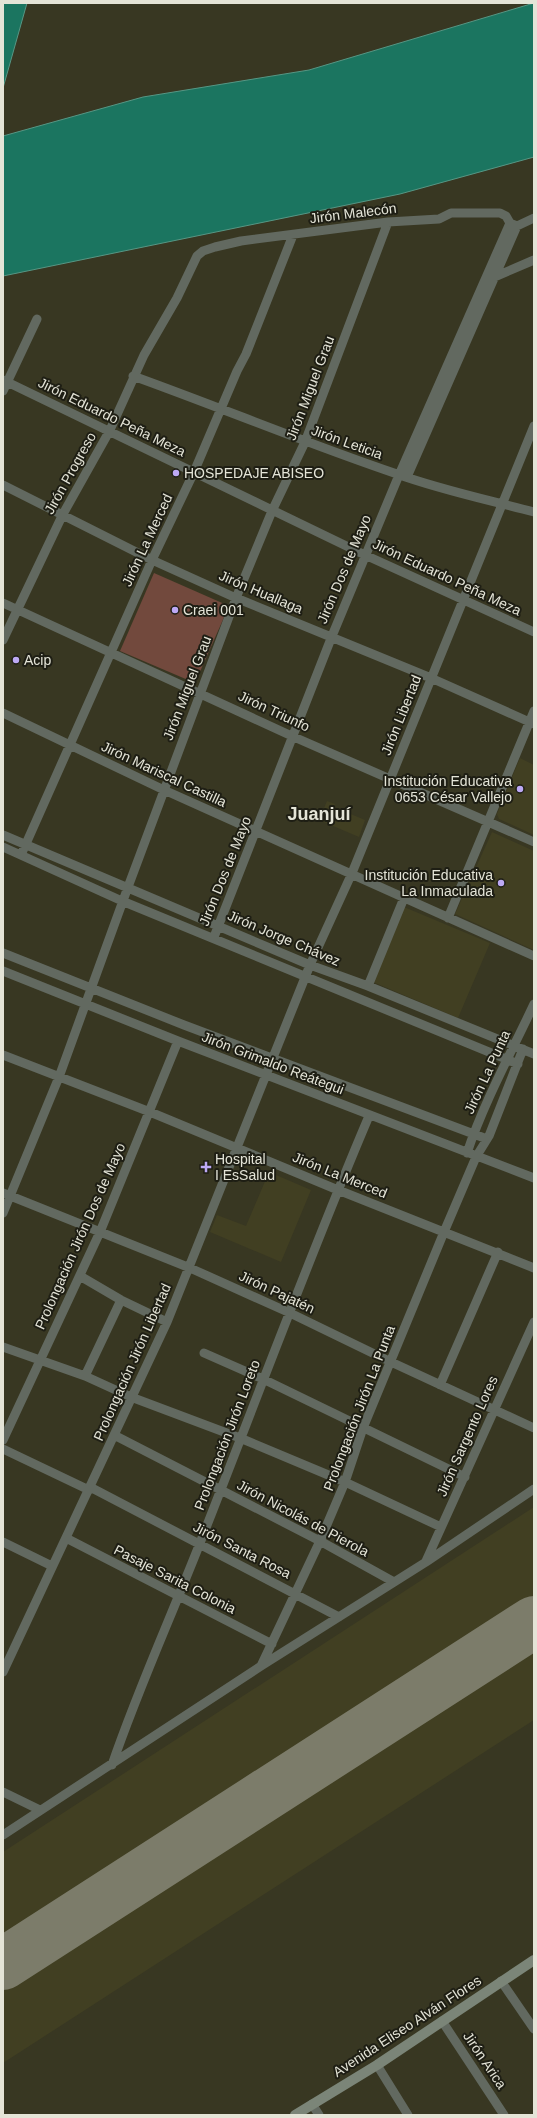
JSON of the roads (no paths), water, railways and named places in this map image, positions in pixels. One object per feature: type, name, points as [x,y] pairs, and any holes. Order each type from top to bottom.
[{"type":"street","name":"Jirón Malecón","points":[[197,256],[203,251],[215,246],[241,241],[388,222],[439,218],[451,213],[500,213],[506,216],[514,224]]},
{"type":"street","points":[[514,224],[534,218]]},
{"type":"street","name":"Jirón Miguel Grau","points":[[3,1213],[7,1194],[59,1077],[122,901],[236,598],[272,511],[305,442],[388,222]]},
{"type":"street","name":"Jirón Dos de Mayo","points":[[214,937],[257,831],[332,636],[365,556],[495,277],[514,224]]},
{"type":"street","name":"Jirón Dos de Mayo","points":[[403,476],[485,280],[514,224]]},
{"type":"street","name":"Jirón La Merced","points":[[21,855],[152,560],[194,472],[246,354],[293,235]]},
{"type":"street","name":"Jirón Progreso","points":[[3,640],[63,514],[110,430],[133,376],[177,298],[197,256]]},
{"type":"street","points":[[485,280],[534,260]]},
{"type":"street","points":[[3,391],[5,381],[37,319]]},
{"type":"street","name":"Jirón Leticia","points":[[133,376],[222,408],[305,442],[403,476],[534,512]]},
{"type":"street","name":"Jirón Eduardo Peña Meza","points":[[5,381],[110,430],[365,556],[534,632]]},
{"type":"street","name":"Jirón Libertad","points":[[274,1058],[310,965],[352,873],[534,426]]},
{"type":"street","name":"Jirón Huallaga","points":[[3,485],[152,560],[236,598],[332,636],[532,723]]},
{"type":"street","name":"Jirón Triunfo","points":[[3,603],[294,736],[534,842]]},
{"type":"street","points":[[448,918],[488,821],[532,723],[534,711]]},
{"type":"street","name":"Jirón Mariscal Castilla","points":[[3,713],[164,790],[352,873],[534,956]]},
{"type":"street","name":"Jirón Jorge Chávez","points":[[3,835],[310,965],[368,986],[534,1054]]},
{"type":"street","name":"Jirón Jorge Chávez","points":[[3,847],[122,901],[214,937],[306,977],[518,1064]]},
{"type":"street","points":[[368,986],[404,898]]},
{"type":"street","name":"Jirón Grimaldo Reátegui","points":[[3,953],[91,989],[488,1138]]},
{"type":"street","name":"Jirón Grimaldo Reátegui","points":[[3,971],[266,1076],[534,1178]]},
{"type":"street","name":"Jirón La Punta","points":[[467,1153],[474,1133],[534,1004]]},
{"type":"street","name":"Prolongación Jirón Dos de Mayo","points":[[3,1440],[100,1232],[178,1041]]},
{"type":"street","name":"Jirón La Punta","points":[[476,1157],[488,1138],[523,1049]]},
{"type":"street","name":"Jirón La Merced","points":[[3,1055],[150,1112],[338,1190],[498,1252],[534,1268]]},
{"type":"street","name":"Prolongación Jirón Libertad","points":[[3,1672],[167,1322],[274,1058]]},
{"type":"street","name":"Prolongación Jirón Loreto","points":[[112,1765],[126,1723],[200,1544],[263,1379],[338,1190],[370,1116]]},
{"type":"street","name":"Prolongación Jirón La Punta","points":[[261,1666],[320,1541],[345,1482],[364,1428],[476,1157]]},
{"type":"street","name":"Jirón Pajatén","points":[[7,1194],[190,1268],[290,1312],[440,1386],[534,1428]]},
{"type":"street","points":[[440,1386],[498,1252]]},
{"type":"street","points":[[80,1276],[121,1300],[167,1322]]},
{"type":"street","points":[[84,1376],[121,1300]]},
{"type":"street","name":"Jirón Sargento Lores","points":[[426,1562],[534,1322]]},
{"type":"street","points":[[3,1347],[84,1376],[131,1397],[240,1438],[345,1482],[441,1527]]},
{"type":"street","points":[[204,1353],[263,1379],[464,1476]]},
{"type":"street","name":"Jirón Nicolás de Pierola","points":[[114,1435],[320,1541],[394,1582]]},
{"type":"street","name":"Jirón Santa Rosa","points":[[3,1449],[89,1488],[339,1617]]},
{"type":"street","points":[[3,1835],[261,1666],[426,1562],[534,1489]]},
{"type":"street","name":"Pasaje Sarita Colonia","points":[[66,1538],[272,1644]]},
{"type":"street","points":[[3,1542],[52,1566]]},
{"type":"street","points":[[3,1648],[12,1653]]},
{"type":"street","points":[[3,1792],[40,1810]]},
{"type":"street","name":"Avenida Eliseo Alván Flores","points":[[295,2115],[378,2065],[442,2020],[534,1960]]},
{"type":"street","points":[[501,1981],[534,2029]]},
{"type":"street","name":"Jirón Arica","points":[[442,2020],[504,2115]]},
{"type":"street","points":[[378,2065],[408,2115]]},
{"type":"street","points":[[312,2104],[319,2115]]},
{"type":"water","points":[[3,3],[27,3],[3,88]]},
{"type":"water","points":[[534,3],[534,157],[400,194],[3,276],[3,136],[143,97],[309,70]]},
{"type":"place","name":"HOSPEDAJE ABISEO","points":[[176,473]]},
{"type":"place","name":"Craei 001","points":[[175,610]]},
{"type":"place","name":"Acip","points":[[16,660]]},
{"type":"place","name":"Institución Educativa 0653 César Vallejo","points":[[520,789]]},
{"type":"place","name":"Institución Educativa La Inmaculada","points":[[501,883]]},
{"type":"place","name":"Hospital I EsSalud","points":[[206,1167]]},
{"type":"district","name":"Juanjuí","points":[[319,814]]}]
